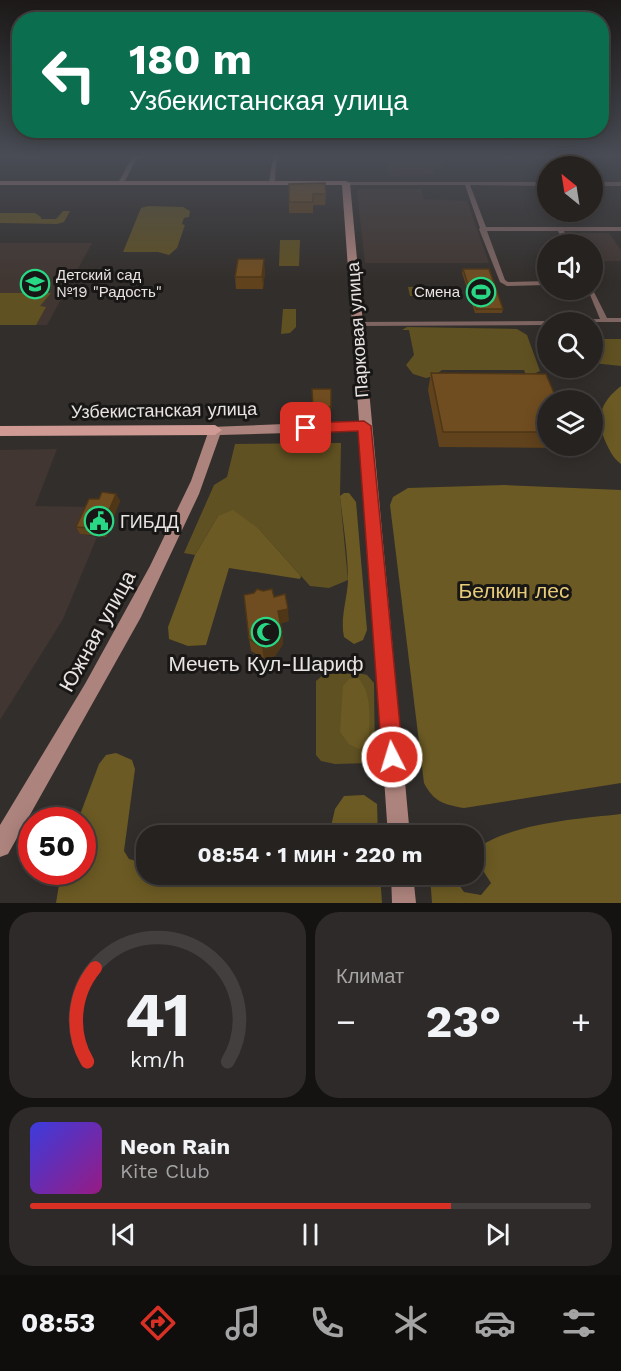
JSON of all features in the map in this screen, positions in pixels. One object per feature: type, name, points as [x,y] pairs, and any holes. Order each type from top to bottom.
[{"type":"main road","name":"Парковая улица","points":[[347,198],[398,825]]},
{"type":"main road","name":"Узбекистанская улица","points":[[0,431],[215,430],[364,426]]},
{"type":"main road","name":"Южная улица","points":[[0,846],[125,630],[162,559],[209,455],[215,430]]},
{"type":"main road","points":[[403,885],[404,903]]},
{"type":"street","points":[[472,198],[502,281],[507,284],[537,283]]},
{"type":"street","points":[[482,229],[621,229]]},
{"type":"street","points":[[560,229],[563,234]]},
{"type":"street","points":[[596,300],[605,321],[621,320]]},
{"type":"street","points":[[356,324],[537,323]]},
{"type":"shaded area","points":[[358,198],[467,201],[489,263],[365,263]]},
{"type":"shaded area","points":[[148,206],[183,207],[190,211],[189,217],[184,218],[182,224],[185,225],[177,248],[169,255],[158,252],[123,252],[141,208]]},
{"type":"shaded area","points":[[63,211],[70,211],[64,222],[57,224],[0,223],[0,213],[35,213],[41,219],[56,219]]},
{"type":"shaded area","points":[[609,233],[621,250],[621,261],[603,261],[603,234],[570,234]]},
{"type":"shaded area","points":[[280,240],[300,240],[299,266],[279,266]]},
{"type":"shaded area","name":"Детский сад №19 \"Радость\"","points":[[0,243],[92,243],[47,325],[0,325]]},
{"type":"shaded area","points":[[408,287],[453,287],[456,296],[410,296]]},
{"type":"shaded area","points":[[0,293],[51,293],[40,306],[46,307],[36,325],[0,325]]},
{"type":"shaded area","points":[[283,309],[296,309],[296,327],[290,333],[281,334]]},
{"type":"shaded area","points":[[407,327],[517,329],[527,335],[537,363],[537,372],[527,377],[524,370],[442,370],[426,378],[413,374],[406,365],[414,355],[409,330],[402,330]]},
{"type":"shaded area","points":[[603,339],[621,339],[621,366],[603,364]]},
{"type":"shaded area","points":[[341,443],[340,496],[348,580],[329,588],[310,586],[259,529],[218,516],[195,555],[184,553],[214,485],[227,477],[235,444]]},
{"type":"shaded area","points":[[57,449],[35,506],[92,507],[80,534],[97,537],[63,619],[0,720],[0,450]]},
{"type":"shaded area","points":[[359,673],[367,675],[374,683],[375,758],[370,763],[335,764],[321,761],[316,755],[316,681],[324,674]]},
{"type":"green space","points":[[621,386],[621,464],[615,458],[603,436],[603,408]]},
{"type":"green space","name":"Белкин лес","points":[[504,485],[621,490],[621,783],[464,808],[435,798],[424,783],[390,505],[393,497],[408,488]]},
{"type":"green space","points":[[349,493],[356,502],[367,630],[363,640],[354,644],[344,637],[343,630],[348,581],[340,496]]},
{"type":"green space","points":[[233,510],[259,529],[301,576],[300,579],[229,568],[206,645],[188,646],[169,639],[168,627],[195,555],[218,516]]},
{"type":"green space","points":[[358,678],[366,692],[369,717],[369,742],[359,749],[349,744],[340,732],[343,686],[349,679]]},
{"type":"green space","points":[[116,753],[132,760],[135,769],[124,851],[129,859],[136,861],[136,885],[381,885],[382,903],[56,903],[59,885],[96,885],[96,807],[83,807],[99,764],[106,755]]},
{"type":"green space","points":[[364,795],[377,804],[378,825],[331,825],[335,809],[344,796]]},
{"type":"green space","points":[[621,814],[621,903],[432,903],[431,885],[459,885],[464,892],[481,895],[491,883],[484,872],[484,844],[525,828],[565,820]]},
{"type":"building","points":[[289,198],[313,198],[313,202],[289,202]]},
{"type":"building","points":[[238,259],[264,259],[262,277],[235,277]]},
{"type":"building","name":"Смена","points":[[463,269],[489,269],[503,309],[476,309]]},
{"type":"building","points":[[431,373],[537,374],[537,378],[548,378],[553,390],[537,390],[537,432],[443,432]]},
{"type":"building","points":[[312,389],[331,389],[331,407],[313,407]]},
{"type":"building","points":[[102,492],[116,494],[101,529],[76,527],[89,499],[99,499]]},
{"type":"building","name":"Мечеть Кул-Шариф","points":[[257,589],[263,591],[272,589],[274,597],[285,594],[288,609],[278,611],[282,632],[273,645],[262,647],[249,639],[244,595],[254,593]]},
{"type":"place","name":"Детский сад №19 \"Радость\"","points":[[35,284]]},
{"type":"place","name":"Смена","points":[[481,292]]},
{"type":"place","name":"ГИБДД","points":[[99,521]]},
{"type":"place","name":"Мечеть Кул-Шариф","points":[[266,632]]},
{"type":"route","points":[[306,428],[364,426],[392,757]]}]
